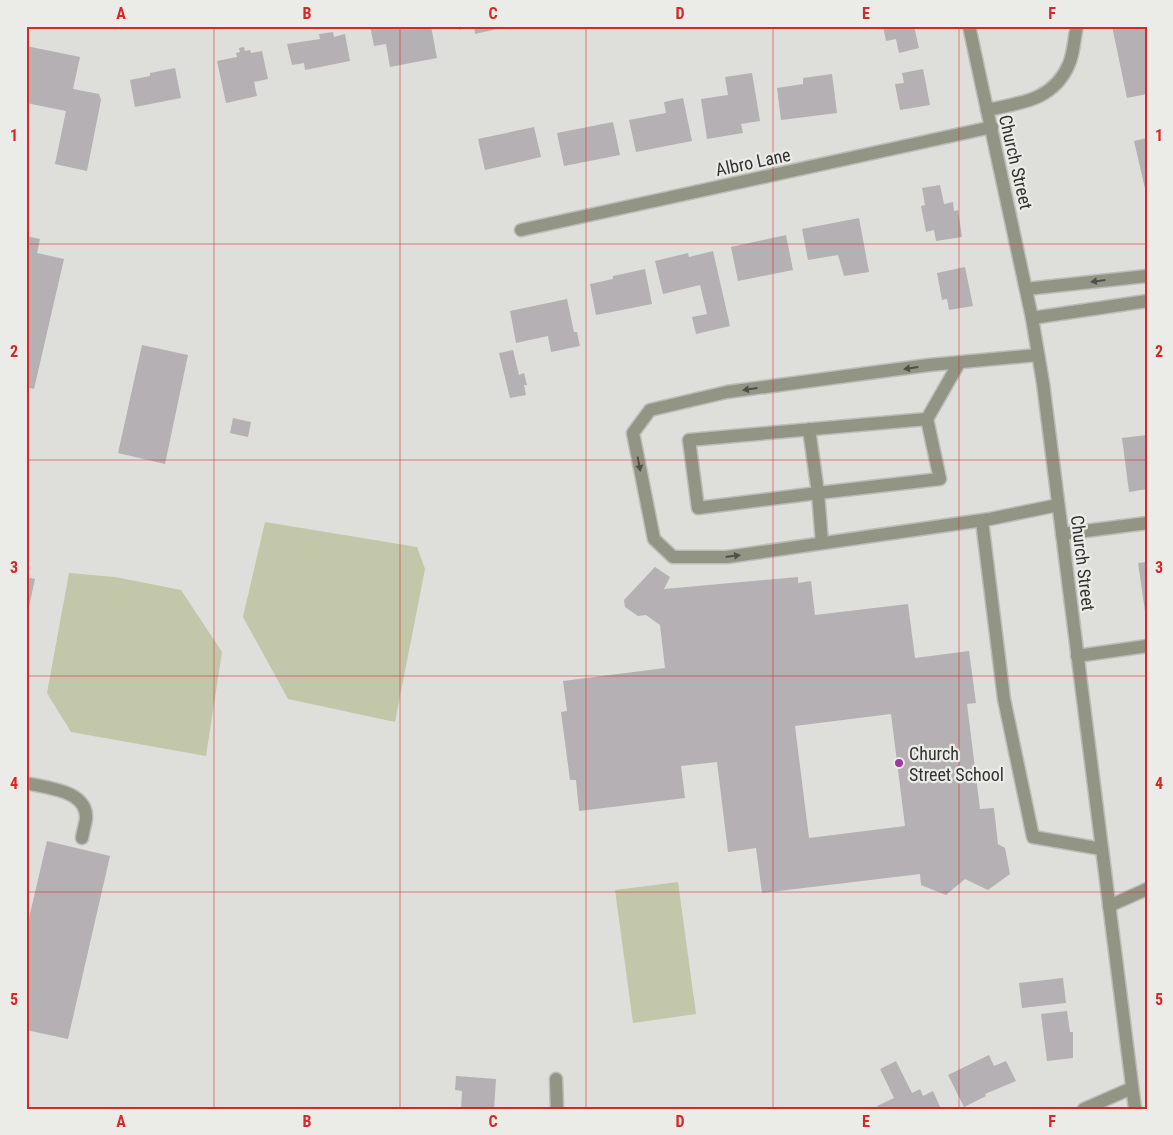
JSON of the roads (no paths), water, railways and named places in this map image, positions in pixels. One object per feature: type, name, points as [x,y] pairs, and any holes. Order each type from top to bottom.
[{"type":"street","name":"Church Street","points":[[969,26],[1026,289],[1038,355],[1135,1109]]},
{"type":"street","points":[[987,110],[1030,102],[1060,83],[1070,62],[1077,26]]},
{"type":"street","name":"Albro Lane","points":[[521,230],[992,127]]},
{"type":"street","points":[[1026,289],[1147,276]]},
{"type":"street","points":[[1032,318],[1147,301]]},
{"type":"street","points":[[1038,355],[959,362],[727,392],[650,410],[633,433],[654,539],[673,557],[728,556],[982,521],[1058,505]]},
{"type":"street","points":[[927,419],[689,440],[698,508],[818,492],[940,479],[927,419],[959,362]]},
{"type":"street","points":[[809,429],[818,492],[822,543]]},
{"type":"street","points":[[982,521],[1004,699],[1033,837],[1102,849]]},
{"type":"street","points":[[1062,534],[1147,523]]},
{"type":"street","points":[[1077,656],[1147,646]]},
{"type":"street","points":[[26,783],[68,793],[80,802],[86,817],[82,838]]},
{"type":"street","points":[[1109,906],[1147,889]]},
{"type":"street","points":[[556,1079],[557,1109]]},
{"type":"street","points":[[1084,1109],[1132,1088]]},
{"type":"place","name":"Church Street School","points":[[899,763]]}]
